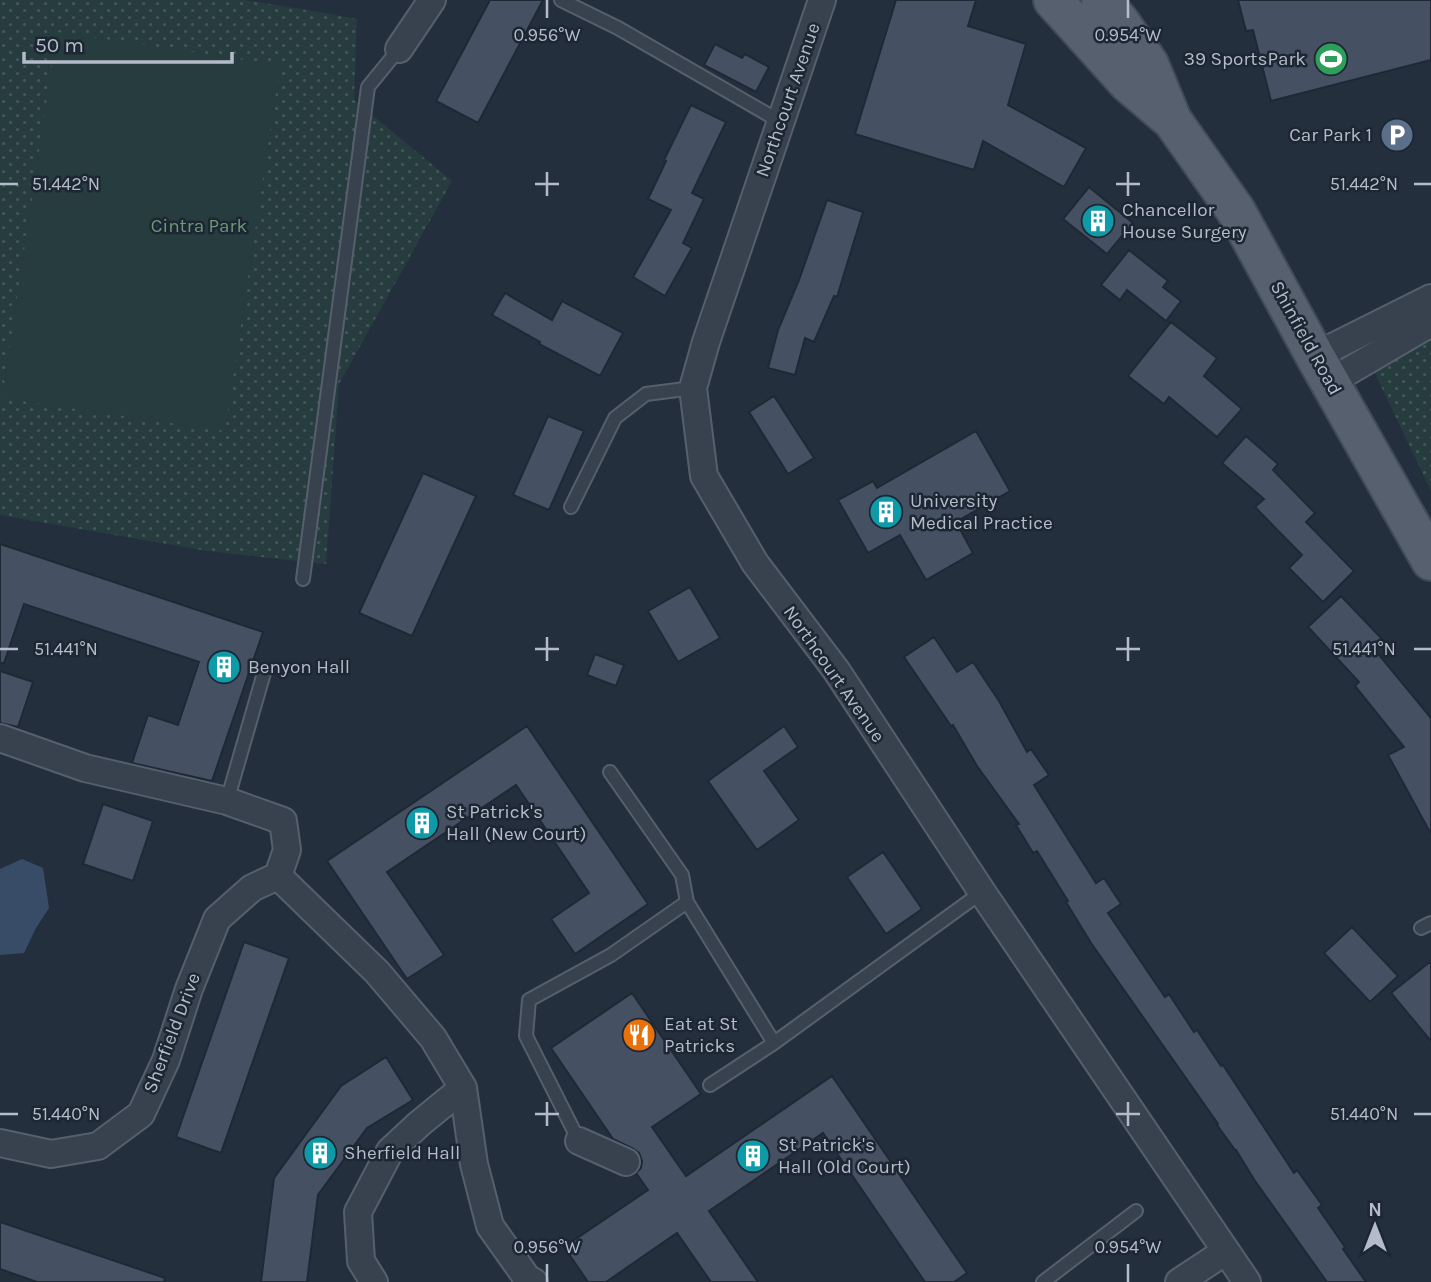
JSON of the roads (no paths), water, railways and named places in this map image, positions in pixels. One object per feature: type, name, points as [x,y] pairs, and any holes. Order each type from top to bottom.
[{"type":"main road","name":"Shinfield Road","points":[[1053,0],[1128,83],[1172,120]]},
{"type":"main road","name":"Shinfield Road","points":[[1101,0],[1149,64],[1172,120],[1236,211],[1431,561]]},
{"type":"street","points":[[399,49],[432,0]]},
{"type":"street","name":"Northcourt Avenue","points":[[822,0],[706,342],[693,388],[704,475],[755,564],[836,670],[982,892],[1247,1282]]},
{"type":"street","points":[[1322,369],[1431,298]]},
{"type":"street","points":[[1322,369],[1431,323]]},
{"type":"street","points":[[0,738],[85,768],[227,801],[283,821],[286,850],[278,876],[377,972],[433,1038],[464,1088],[474,1164],[490,1226],[527,1278],[534,1282]]},
{"type":"street","name":"Sherfield Drive","points":[[0,1143],[51,1154],[98,1146],[141,1114],[166,1060],[189,989],[217,919],[252,888],[278,876]]},
{"type":"street","points":[[374,1282],[361,1261],[358,1212],[390,1151],[464,1088]]},
{"type":"street","points":[[579,1141],[626,1162]]},
{"type":"street","points":[[1180,1282],[1226,1251]]},
{"type":"lane","points":[[561,0],[618,28],[781,122]]},
{"type":"lane","points":[[303,579],[368,87],[399,49]]},
{"type":"lane","points":[[571,507],[615,418],[646,394],[693,388]]},
{"type":"lane","points":[[227,801],[264,673]]},
{"type":"lane","points":[[610,772],[682,875],[687,902],[774,1043]]},
{"type":"lane","points":[[710,1085],[774,1043],[982,892]]},
{"type":"lane","points":[[579,1141],[526,1036],[529,1000],[611,956],[687,902]]},
{"type":"lane","points":[[1043,1282],[1136,1211]]},
{"type":"water","points":[[22,859],[43,868],[49,908],[24,953],[0,955],[0,869]]},
{"type":"place","name":"39 SportsPark","points":[[1331,59]]},
{"type":"place","name":"Car Park 1","points":[[1397,135]]},
{"type":"place","name":"Chancellor House Surgery","points":[[1098,221]]},
{"type":"place","name":"University Medical Practice","points":[[886,512]]},
{"type":"place","name":"Benyon Hall","points":[[224,667]]},
{"type":"place","name":"St Patrick's Hall (New Court)","points":[[422,823]]},
{"type":"place","name":"Eat at St Patricks","points":[[639,1035]]},
{"type":"place","name":"Sherfield Hall","points":[[320,1153]]},
{"type":"place","name":"St Patrick's Hall (Old Court)","points":[[753,1156]]},
{"type":"park label","name":"Cintra Park","points":[[199,226]]}]
